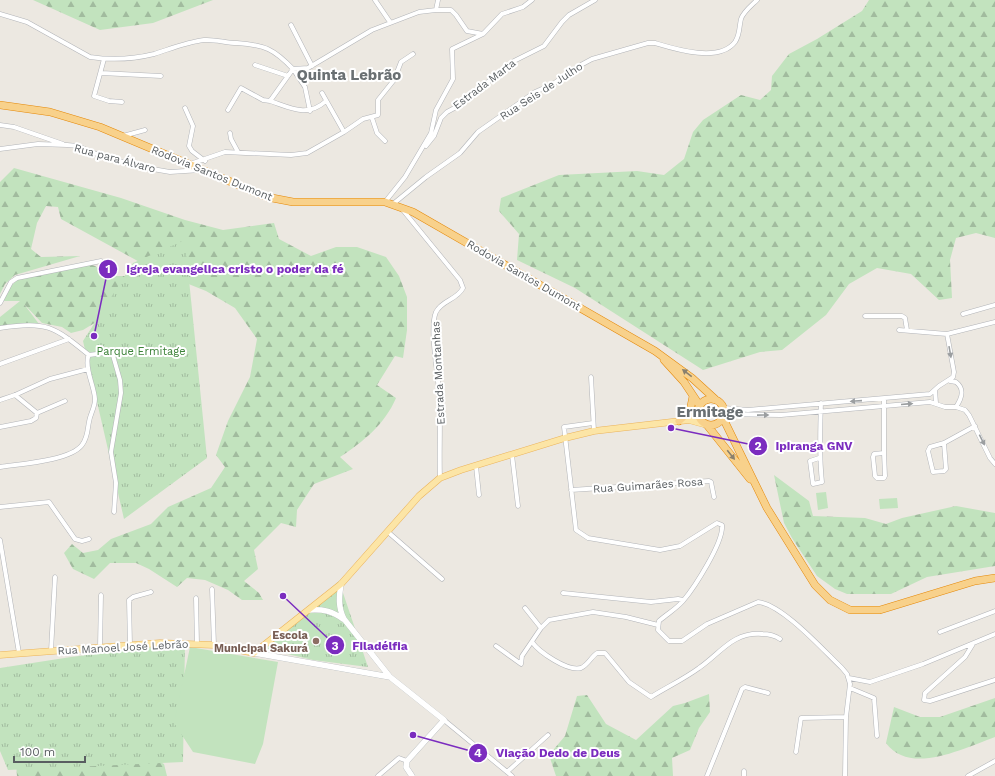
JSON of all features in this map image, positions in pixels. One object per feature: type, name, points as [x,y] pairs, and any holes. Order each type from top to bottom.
[{"type":"highway","name":"Rodovia Santos Dumont","points":[[0,105],[50,112],[122,136],[206,170],[267,197],[283,201],[385,202],[397,206],[424,217],[655,351]]},
{"type":"highway","points":[[655,351],[684,382],[699,408],[700,418],[755,485],[814,585],[830,600],[842,606],[859,611],[880,610],[975,581],[995,578]]},
{"type":"highway","points":[[655,351],[692,378],[722,404],[724,413],[755,485]]},
{"type":"highway","points":[[679,421],[690,411],[693,396]]},
{"type":"highway","points":[[699,408],[710,399],[715,399]]},
{"type":"highway","points":[[707,425],[717,423],[724,413]]},
{"type":"main road","points":[[679,421],[699,408]]},
{"type":"main road","points":[[254,653],[341,584],[420,496],[440,478],[565,438],[594,432],[679,421],[696,421],[707,425]]},
{"type":"main road","name":"Rua Manoel José Lebrão","points":[[0,655],[160,643],[214,645],[254,653]]},
{"type":"street","points":[[436,10],[438,0]]},
{"type":"street","points":[[385,202],[405,177],[431,133],[436,110],[453,79],[452,49],[483,34],[502,14],[523,7],[532,0]]},
{"type":"street","name":"Estrada Marta","points":[[421,151],[434,136],[442,118],[447,112],[458,106],[514,61],[544,46],[569,15],[596,0]]},
{"type":"street","name":"Rua Seis de Julho","points":[[397,206],[426,177],[460,153],[478,132],[535,92],[558,81],[584,63],[602,55],[655,43],[700,53],[712,53],[724,50],[735,42],[743,15],[757,0]]},
{"type":"street","points":[[376,1],[390,22]]},
{"type":"street","points":[[293,69],[300,70],[312,66],[360,36],[408,15],[436,10],[451,10],[467,31],[483,34]]},
{"type":"street","points":[[0,14],[27,22],[90,57],[104,59],[152,54],[196,41],[215,40],[249,43],[262,46],[275,53],[293,69],[305,87],[310,110]]},
{"type":"street","points":[[291,25],[312,66]]},
{"type":"street","points":[[190,164],[205,161],[225,152],[299,154],[316,148],[363,119],[372,118],[378,115],[378,100],[394,80],[399,66],[413,54]]},
{"type":"street","points":[[104,59],[94,97],[122,102]]},
{"type":"street","points":[[255,65],[288,76]]},
{"type":"street","points":[[270,101],[293,69]]},
{"type":"street","points":[[101,73],[161,76]]},
{"type":"street","points":[[228,110],[241,88],[263,100],[302,111],[317,109],[326,101]]},
{"type":"street","points":[[322,93],[344,132]]},
{"type":"street","points":[[185,108],[193,126],[189,146],[192,151],[205,161]]},
{"type":"street","points":[[372,118],[377,133],[385,141]]},
{"type":"street","points":[[0,125],[14,127],[67,145]]},
{"type":"street","points":[[122,136],[145,130]]},
{"type":"street","points":[[230,133],[231,139],[238,152]]},
{"type":"street","name":"Rua para Álvaro","points":[[0,149],[38,144],[78,146],[101,156],[141,168],[170,172],[206,170]]},
{"type":"street","name":"Estrada Montanhas","points":[[397,206],[460,280],[463,288],[458,296],[449,300],[439,308],[435,318],[434,332],[440,400],[440,478]]},
{"type":"street","points":[[0,303],[11,282],[17,278],[101,261]]},
{"type":"street","points":[[963,314],[995,305]]},
{"type":"street","points":[[864,316],[902,316],[905,318],[907,330]]},
{"type":"street","points":[[899,330],[947,334],[995,322]]},
{"type":"street","points":[[0,328],[27,324],[39,324],[52,328],[89,355],[112,352],[120,380],[120,401],[112,452],[116,483],[114,512]]},
{"type":"street","points":[[724,413],[740,410],[924,396],[930,394],[950,381],[953,377],[954,372],[947,334]]},
{"type":"street","points":[[0,364],[69,339]]},
{"type":"street","points":[[0,467],[53,458],[70,453],[82,445],[88,434],[89,422],[95,403],[94,388],[88,369],[87,359],[89,355]]},
{"type":"street","points":[[0,400],[16,395],[50,379],[88,369]]},
{"type":"street","points":[[591,377],[594,432]]},
{"type":"street","points":[[950,381],[956,382],[962,390],[962,399],[956,407]]},
{"type":"street","points":[[935,390],[934,395],[936,403]]},
{"type":"street","points":[[16,395],[37,413]]},
{"type":"street","points":[[884,399],[885,476],[884,478],[876,478],[873,456],[884,453]]},
{"type":"street","points":[[37,413],[65,402]]},
{"type":"street","points":[[724,413],[781,415],[930,402],[936,403],[946,407],[956,407],[965,410],[975,426],[990,458],[995,464]]},
{"type":"street","points":[[820,458],[811,460],[810,462],[812,483],[815,484],[822,482],[820,458],[821,403]]},
{"type":"street","points":[[0,427],[31,421],[36,418],[37,413]]},
{"type":"street","points":[[593,423],[564,426],[574,526],[579,533],[588,538],[652,549],[669,549],[680,546],[717,523],[722,525],[723,529],[718,544],[702,573],[684,600],[662,619],[658,625],[658,630],[669,641],[682,641],[707,624],[749,604],[765,602],[779,609],[842,668],[849,678],[850,688],[846,718],[845,776]]},
{"type":"street","points":[[944,443],[946,470],[933,472],[929,449],[931,446],[944,443],[975,426]]},
{"type":"street","points":[[512,455],[518,506]]},
{"type":"street","points":[[476,466],[478,495]]},
{"type":"street","name":"Rua Guimarães Rosa","points":[[571,490],[709,481],[711,482],[714,497]]},
{"type":"street","points":[[0,507],[49,502],[75,539],[82,541],[89,539]]},
{"type":"street","points":[[388,532],[442,579]]},
{"type":"street","points":[[0,540],[19,653]]},
{"type":"street","points":[[51,651],[55,577]]},
{"type":"street","points":[[341,584],[339,599],[340,610],[344,619],[390,676]]},
{"type":"street","points":[[212,588],[214,645]]},
{"type":"street","points":[[130,645],[129,600],[133,597],[150,592]]},
{"type":"street","points":[[563,594],[651,602],[678,599],[684,600]]},
{"type":"street","points":[[100,648],[101,595]]},
{"type":"street","points":[[196,598],[197,644]]},
{"type":"street","points":[[525,608],[540,628]]},
{"type":"street","points":[[310,610],[320,609],[332,612],[344,619]]},
{"type":"street","points":[[940,632],[995,611]]},
{"type":"street","points":[[496,646],[521,664],[522,656],[540,628],[549,620],[593,612],[626,617],[658,625]]},
{"type":"street","points":[[532,642],[543,654],[574,668],[583,667],[597,653],[605,653],[629,682],[647,696],[651,697],[700,668],[723,646],[745,634],[751,633],[774,635],[780,639]]},
{"type":"street","points":[[849,678],[870,682],[923,664],[995,634]]},
{"type":"street","points":[[973,644],[965,658],[925,693],[924,700],[930,702],[995,680]]},
{"type":"street","name":"Rua Manoel José Lebrão","points":[[254,653],[390,676],[444,720]]},
{"type":"street","points":[[707,776],[742,689],[745,687],[768,694]]},
{"type":"street","points":[[850,688],[874,698],[877,736]]},
{"type":"street","points":[[796,752],[800,720],[802,717],[846,718]]},
{"type":"street","points":[[412,776],[406,767],[407,761],[444,720],[512,776]]},
{"type":"street","points":[[507,772],[548,735]]},
{"type":"street","points":[[379,776],[399,758],[407,761]]},
{"type":"street","points":[[968,776],[995,761]]},
{"type":"street","points":[[744,771],[744,776]]},
{"type":"green space","points":[[33,0],[213,0],[153,23],[100,30]]},
{"type":"green space","points":[[869,0],[995,0],[995,238],[976,233],[956,238],[950,260],[952,298],[939,300],[911,274],[877,268],[849,284],[826,315],[782,350],[760,352],[703,370],[575,288],[517,260],[519,234],[499,211],[501,198],[559,175],[637,171],[664,175],[684,159],[693,132],[703,120],[741,95],[760,100],[771,90],[772,76],[789,54],[817,39],[862,11]]},
{"type":"green space","points":[[14,168],[121,198],[185,220],[223,230],[274,223],[279,239],[311,256],[336,247],[357,247],[386,257],[399,276],[407,297],[407,330],[403,358],[395,356],[377,385],[396,398],[380,424],[365,439],[340,457],[353,469],[314,484],[297,510],[296,527],[281,523],[254,550],[258,569],[244,581],[259,593],[263,600],[242,600],[228,590],[205,580],[187,578],[177,587],[149,569],[136,563],[110,563],[94,579],[73,569],[64,553],[72,544],[83,553],[98,550],[111,539],[151,524],[168,507],[211,488],[225,467],[216,455],[228,421],[250,377],[257,339],[235,308],[206,291],[156,271],[61,219],[58,207],[46,206],[37,223],[31,249],[41,257],[80,256],[15,275],[5,284],[0,294],[0,182]]},
{"type":"green space","name":"Parque Ermitage","points":[[185,240],[207,458],[124,519],[83,341],[133,263]]},
{"type":"green space","points":[[84,262],[95,266],[110,276],[128,276],[111,313],[83,330],[71,333],[62,327],[42,323],[24,304],[39,324],[0,327],[0,317],[20,301],[2,301],[9,288],[17,280]]},
{"type":"green space","points":[[774,475],[809,501],[813,516],[865,518],[886,524],[902,518],[956,506],[995,513],[995,566],[927,577],[891,594],[847,594],[835,589],[817,576],[792,538],[784,523]]},
{"type":"green space","points":[[826,492],[828,508],[818,510],[816,493]]},
{"type":"green space","points":[[897,498],[898,508],[880,509],[879,499]]},
{"type":"green space","points":[[339,581],[368,667],[313,660],[262,648]]},
{"type":"green space","points":[[185,643],[183,762],[8,770],[0,751],[0,668],[71,657]]},
{"type":"green space","points":[[190,647],[278,662],[263,744],[255,764],[193,752],[174,723]]},
{"type":"green space","points":[[709,694],[710,712],[699,728],[690,750],[672,758],[673,776],[556,776],[549,755],[565,736],[577,696],[587,695],[606,724],[636,740],[673,706]]},
{"type":"green space","points":[[995,698],[995,737],[953,752],[923,759],[909,758],[896,753],[886,743],[894,707],[920,717],[940,717]]},
{"type":"green space","points":[[127,745],[164,764],[167,776],[17,776],[15,751]]},
{"type":"place","name":"Igreja evangelica cristo o poder da fé","points":[[94,336]]},
{"type":"place","name":"Ipiranga GNV","points":[[671,428]]},
{"type":"place","name":"Filadélfia","points":[[283,596]]},
{"type":"place","name":"Escola Municipal Sakurá","points":[[316,641]]},
{"type":"place","name":"Viação Dedo de Deus","points":[[413,735]]},
{"type":"district","name":"Quinta Lebrão","points":[[349,75]]},
{"type":"district","name":"Ermitage","points":[[710,412]]}]
